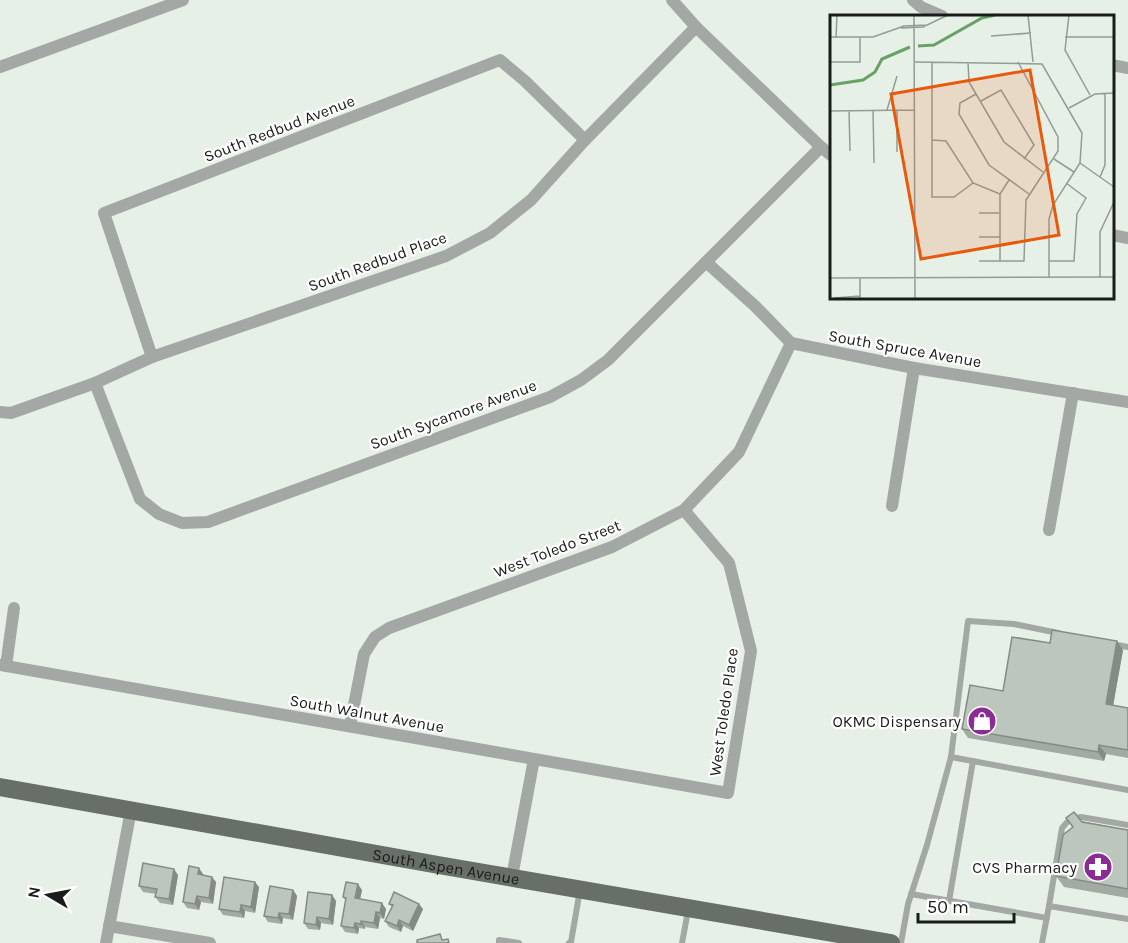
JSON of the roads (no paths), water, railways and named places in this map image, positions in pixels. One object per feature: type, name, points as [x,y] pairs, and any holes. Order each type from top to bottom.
[{"type":"main road","name":"South Aspen Avenue","points":[[0,787],[688,908],[853,940],[891,943]]},
{"type":"street","points":[[0,67],[183,0]]},
{"type":"street","points":[[672,0],[696,27],[826,151]]},
{"type":"street","points":[[914,0],[921,7],[940,15]]},
{"type":"street","name":"South Redbud Place","points":[[0,412],[11,413],[96,383],[152,357],[446,256],[490,233],[531,200],[585,140],[696,27]]},
{"type":"street","name":"South Redbud Avenue","points":[[152,357],[104,213],[500,60],[525,81],[585,140]]},
{"type":"street","points":[[1113,65],[1128,68]]},
{"type":"street","name":"South Sycamore Avenue","points":[[96,383],[140,499],[159,514],[182,523],[208,522],[550,397],[581,380],[608,360],[706,262],[826,151]]},
{"type":"street","points":[[1113,235],[1128,238]]},
{"type":"street","points":[[706,262],[755,306],[791,343]]},
{"type":"street","name":"South Spruce Avenue","points":[[791,343],[914,368],[1128,402]]},
{"type":"street","name":"West Toledo Street","points":[[350,726],[364,654],[375,637],[390,628],[612,547],[684,510],[740,452],[791,343]]},
{"type":"street","points":[[892,506],[914,368]]},
{"type":"street","points":[[1048,530],[1073,393]]},
{"type":"street","name":"West Toledo Place","points":[[684,510],[729,563],[751,651],[728,793]]},
{"type":"street","points":[[3,665],[14,608]]},
{"type":"street","name":"South Walnut Avenue","points":[[3,665],[728,793]]},
{"type":"street","points":[[512,877],[534,759]]},
{"type":"street","points":[[106,943],[131,810]]},
{"type":"street","points":[[109,926],[210,943]]},
{"type":"lane","points":[[901,943],[908,904],[951,757],[968,621],[1014,624],[1066,634]]},
{"type":"lane","points":[[1108,643],[1128,647]]},
{"type":"lane","points":[[951,757],[1128,790]]},
{"type":"lane","points":[[949,901],[974,761]]},
{"type":"lane","points":[[1042,943],[1062,828],[1070,819],[1081,817],[1128,825]]},
{"type":"lane","points":[[571,943],[581,890]]},
{"type":"lane","points":[[911,894],[1047,918]]},
{"type":"lane","points":[[1049,906],[1128,919]]},
{"type":"lane","points":[[682,943],[688,908]]},
{"type":"lane","points":[[499,943],[499,940],[519,943]]},
{"type":"place","name":"OKMC Dispensary","points":[[982,721]]},
{"type":"place","name":"CVS Pharmacy","points":[[1098,867]]}]
